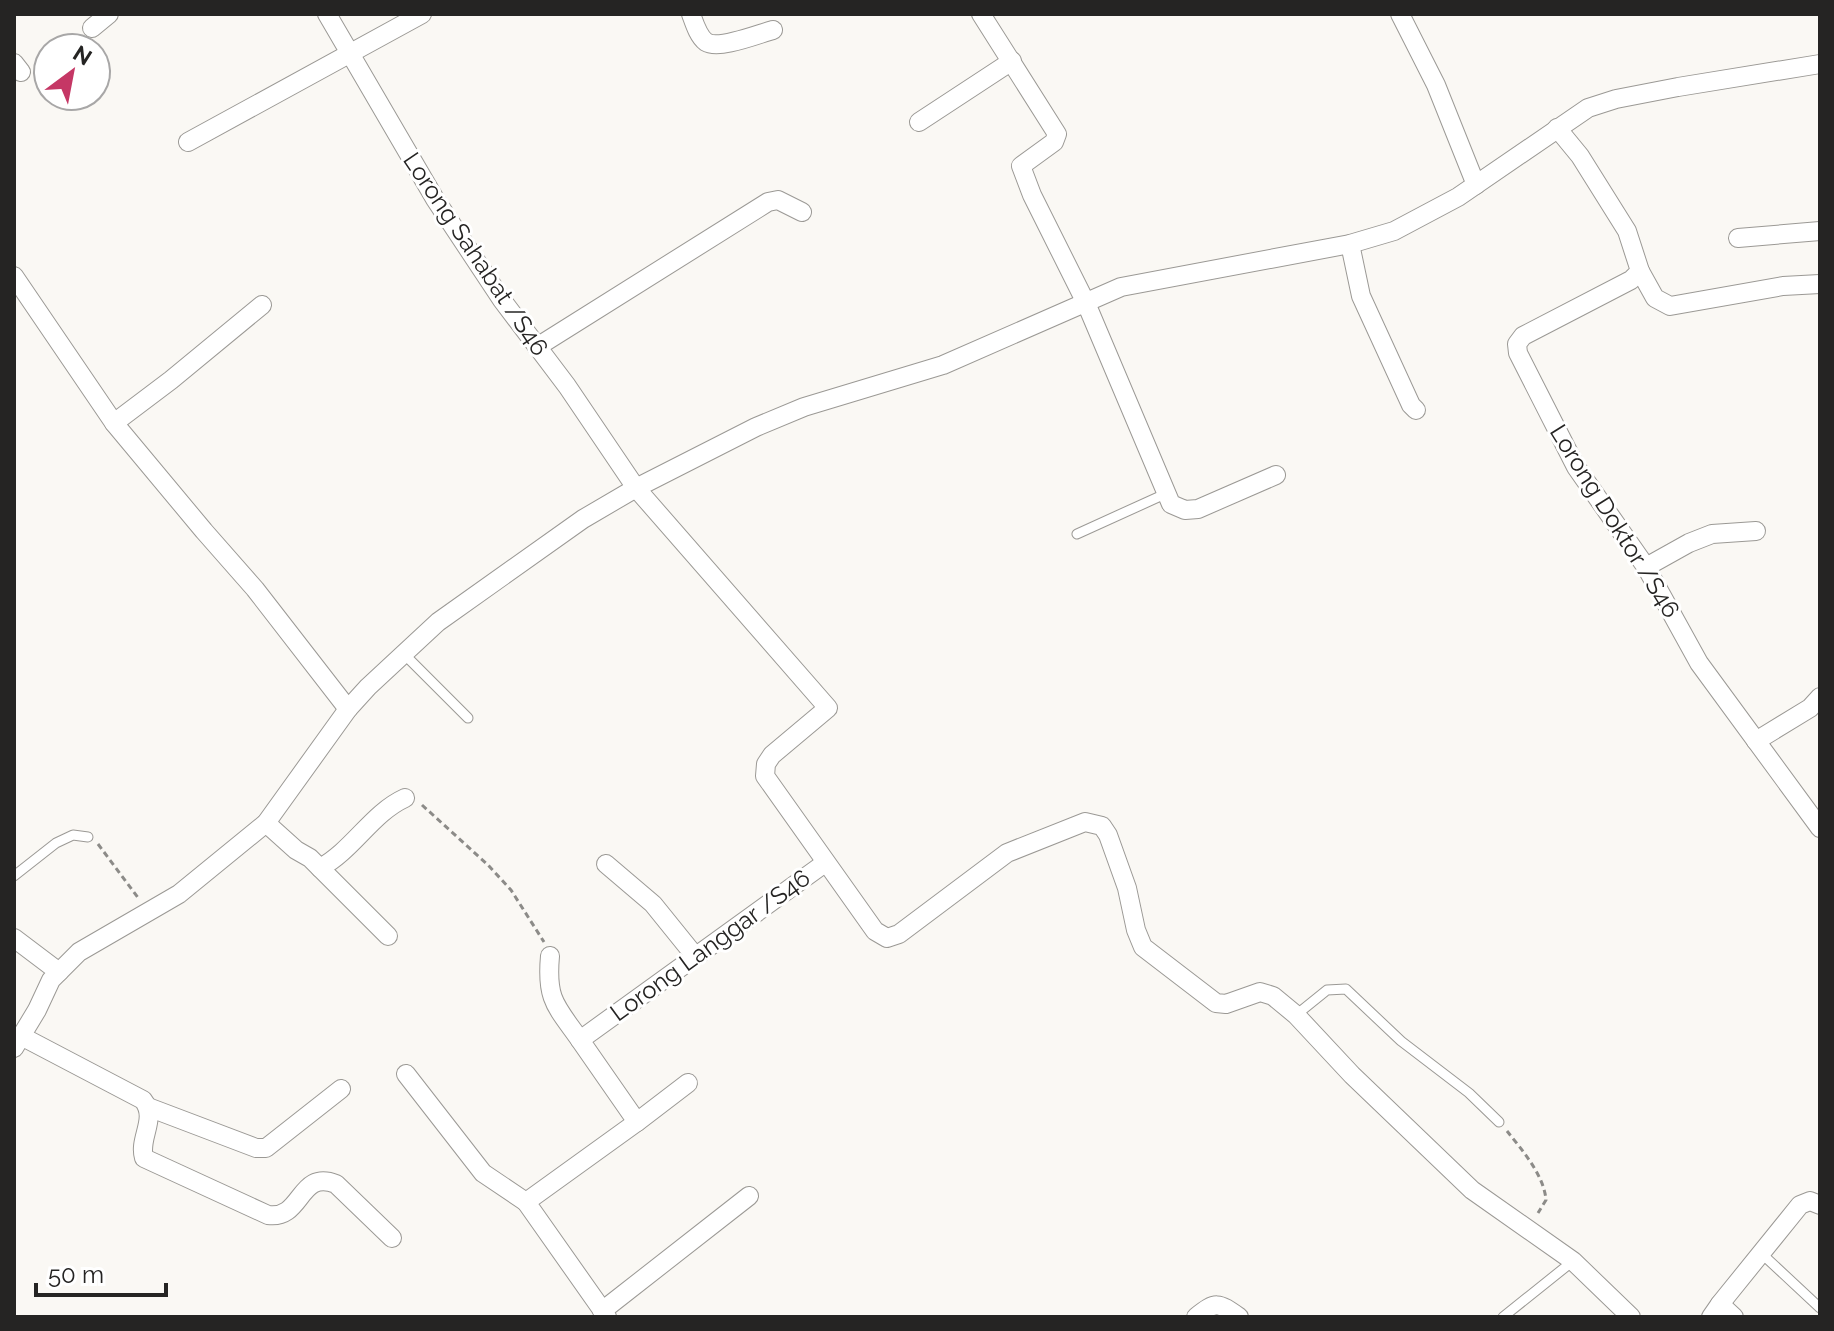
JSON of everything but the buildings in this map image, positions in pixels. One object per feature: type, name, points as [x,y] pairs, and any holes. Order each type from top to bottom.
[{"type":"street","points":[[92,28],[109,14]]},
{"type":"street","name":"Lorong Sahabat /S46","points":[[327,14],[435,199],[636,488]]},
{"type":"street","points":[[188,142],[422,14]]},
{"type":"street","points":[[691,14],[701,36],[707,42],[718,45],[773,30]]},
{"type":"street","points":[[981,14],[1057,134],[1054,142],[1021,166],[1032,195],[1086,303],[1171,504],[1185,510],[1198,509],[1276,475]]},
{"type":"street","points":[[1400,14],[1436,85],[1476,185]]},
{"type":"street","points":[[919,122],[1012,61]]},
{"type":"street","points":[[392,1238],[336,1184],[324,1180],[312,1183],[288,1211],[277,1216],[268,1215],[144,1158],[142,1151],[150,1118],[143,1100],[18,1042],[51,980],[79,952],[179,894],[266,823],[348,709],[438,622],[583,519],[636,488],[756,427],[804,407],[943,365],[1121,287],[1350,244],[1394,231],[1476,185],[1588,108],[1616,99],[1820,64]]},
{"type":"street","points":[[1557,128],[1580,156],[1627,231],[1640,271],[1655,298],[1670,306],[1769,288],[1820,284]]},
{"type":"street","points":[[537,347],[768,202],[778,200],[802,212]]},
{"type":"street","points":[[1738,238],[1820,231]]},
{"type":"street","points":[[1350,244],[1361,296],[1416,410]]},
{"type":"street","name":"Lorong Doktor /S46","points":[[1640,271],[1631,280],[1523,336],[1516,349],[1576,467],[1646,567],[1699,663],[1820,828]]},
{"type":"street","points":[[14,276],[114,423],[255,589],[348,709]]},
{"type":"street","points":[[114,423],[262,305]]},
{"type":"street","name":"Lorong Langgar /S46","points":[[580,1040],[825,863],[765,776],[766,764],[772,755],[828,708],[636,488]]},
{"type":"street","points":[[1646,567],[1712,534],[1756,531]]},
{"type":"street","points":[[1756,741],[1810,708],[1820,697]]},
{"type":"street","points":[[320,868],[338,858],[392,804],[405,798]]},
{"type":"street","points":[[825,863],[875,931],[887,938],[893,937],[1007,853],[1085,822],[1102,826],[1127,888],[1136,930],[1150,955],[1216,1003],[1226,1004],[1264,993],[1296,1015],[1352,1075],[1472,1190],[1573,1261],[1631,1317]]},
{"type":"street","points":[[266,823],[320,868],[388,936]]},
{"type":"street","points":[[606,864],[653,904],[695,956]]},
{"type":"street","points":[[14,938],[59,972]]},
{"type":"street","points":[[550,956],[548,986],[552,1000],[637,1122]]},
{"type":"street","points":[[406,1074],[483,1173],[526,1202],[604,1314],[749,1196]]},
{"type":"street","points":[[526,1202],[688,1083]]},
{"type":"street","points":[[148,1107],[256,1148],[266,1148],[341,1089]]},
{"type":"street","points":[[1722,1313],[1761,1253],[1800,1205],[1810,1201],[1820,1205]]},
{"type":"street","points":[[1196,1317],[1213,1305],[1222,1305],[1239,1317]]},
{"type":"lane","points":[[1077,534],[1165,494]]},
{"type":"lane","points":[[404,654],[468,718]]},
{"type":"lane","points":[[14,876],[56,843],[73,835],[88,837]]},
{"type":"lane","points":[[1296,1015],[1327,990],[1346,989],[1401,1041],[1469,1093],[1499,1122]]},
{"type":"lane","points":[[1761,1253],[1820,1308]]},
{"type":"lane","points":[[1503,1317],[1573,1261]]},
{"type":"path","points":[[405,798],[418,801],[511,890],[550,956]]},
{"type":"path","points":[[88,837],[103,848],[148,911]]},
{"type":"path","points":[[1499,1122],[1526,1155],[1546,1194],[1544,1205],[1524,1228]]}]
